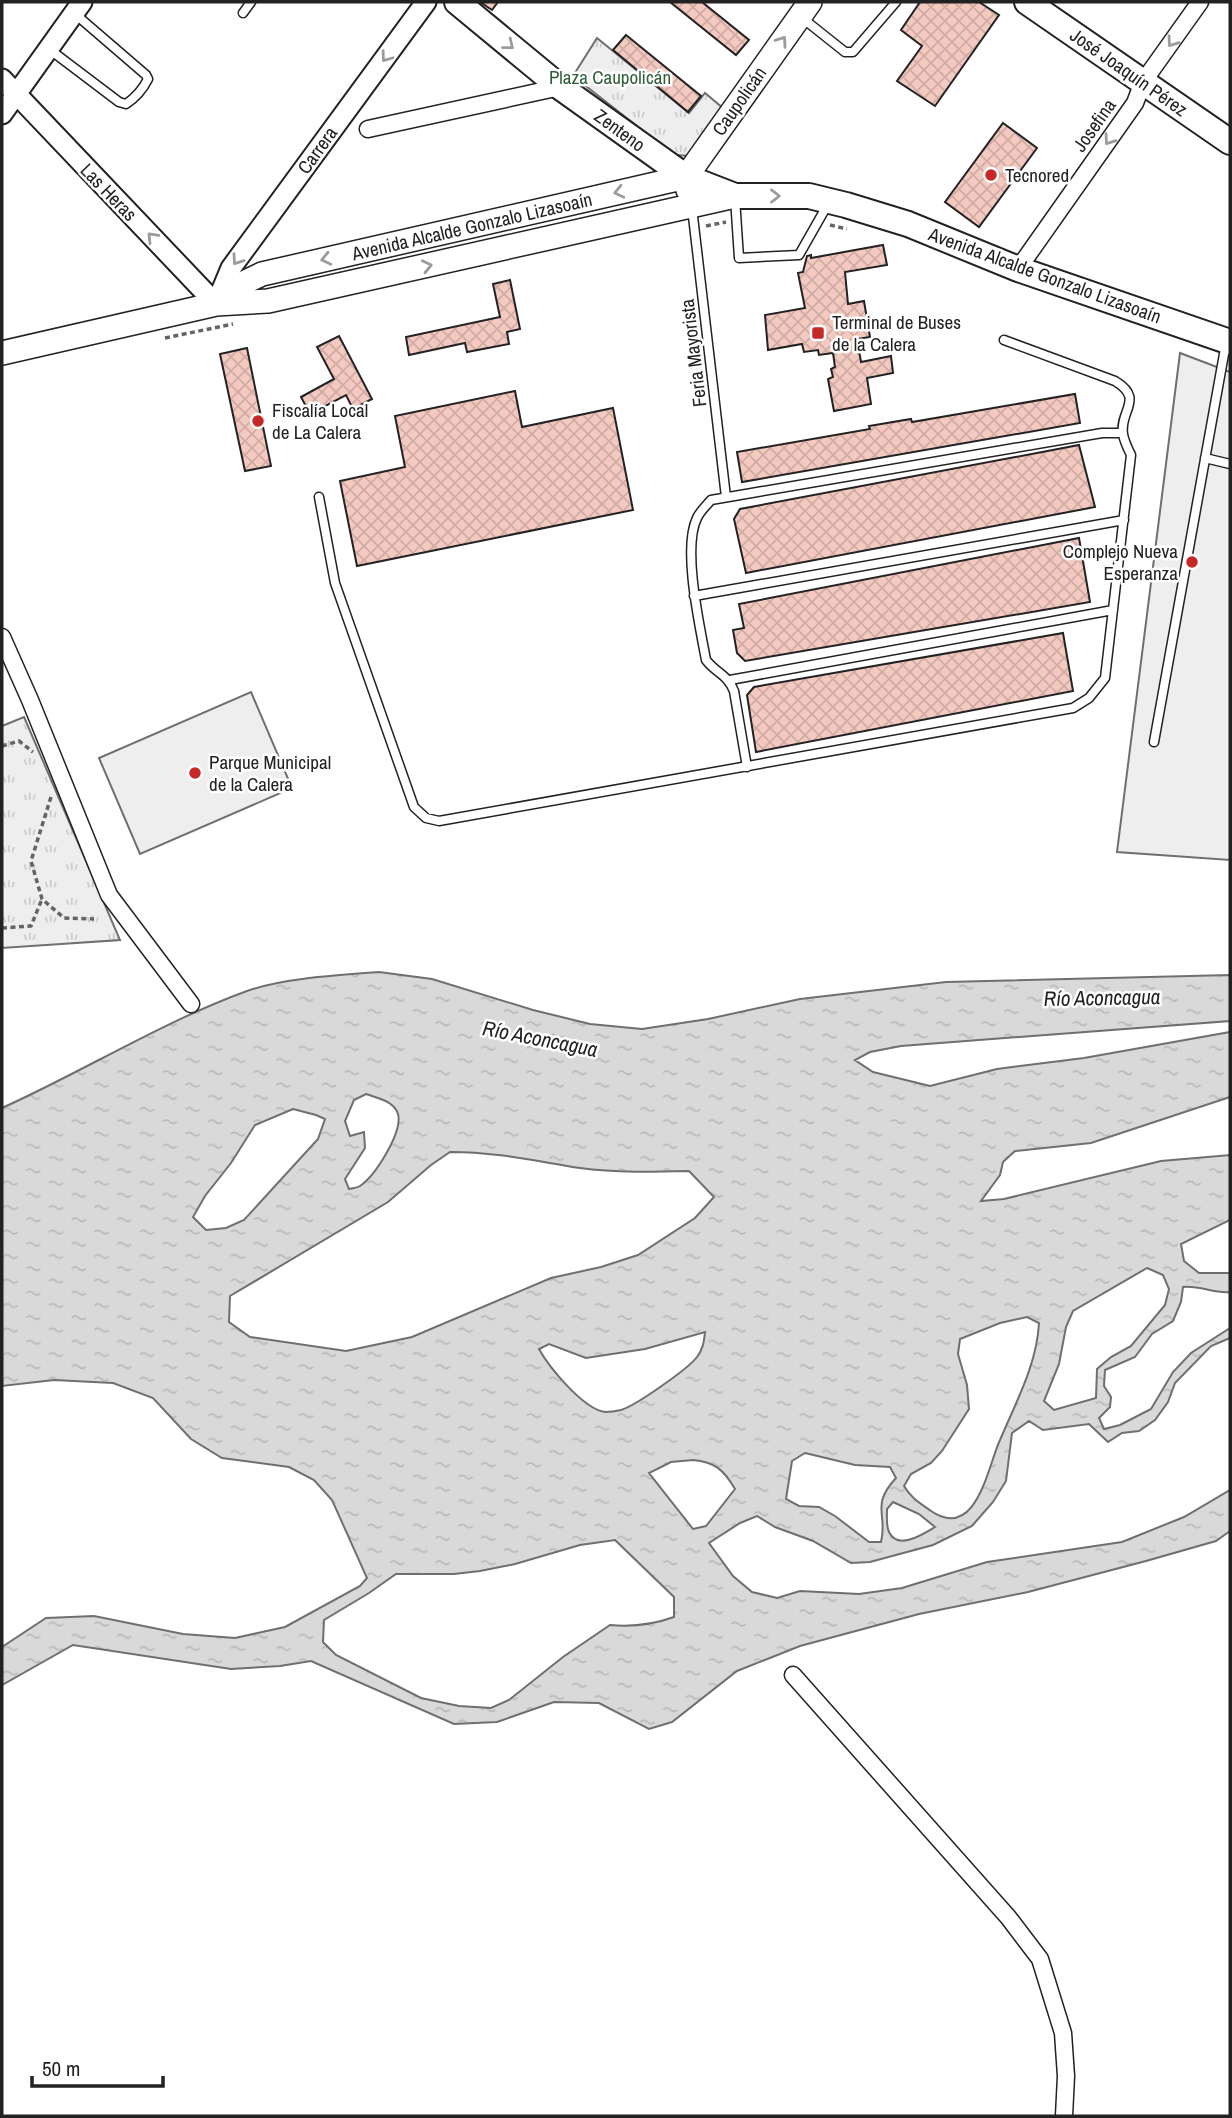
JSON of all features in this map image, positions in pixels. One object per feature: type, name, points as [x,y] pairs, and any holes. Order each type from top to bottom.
[{"type":"main road","name":"Zenteno","points":[[457,2],[560,87],[686,177]]},
{"type":"main road","name":"José Joaquín Pérez","points":[[1027,2],[1230,142]]},
{"type":"main road","name":"Caupolicán","points":[[686,177],[805,9]]},
{"type":"main road","name":"Avenida Alcalde Gonzalo Lizasoaín","points":[[216,304],[235,287],[262,274],[686,177],[734,196],[809,196],[824,212],[908,224],[1018,269],[1228,341]]},
{"type":"main road","points":[[686,177],[693,217]]},
{"type":"main road","name":"Avenida Alcalde Gonzalo Lizasoaín","points":[[2,353],[216,304],[268,301],[693,217],[734,196]]},
{"type":"street","name":"Carrera","points":[[216,304],[231,268],[426,2]]},
{"type":"street","name":"Josefina","points":[[1018,269],[1135,103],[1143,82],[1200,2]]},
{"type":"street","points":[[2,114],[78,7]]},
{"type":"street","name":"Las Heras","points":[[2,79],[216,304]]},
{"type":"street","points":[[368,129],[560,87]]},
{"type":"street","points":[[2,637],[109,895],[191,1003]]},
{"type":"street","points":[[793,1675],[1008,1917],[1040,1959],[1063,2033],[1066,2076],[1064,2116]]},
{"type":"lane","points":[[243,13],[251,2]]},
{"type":"lane","points":[[805,9],[845,52],[853,52],[895,2]]},
{"type":"lane","points":[[49,48],[119,102],[125,104],[145,85],[148,79],[146,75],[78,7]]},
{"type":"lane","points":[[734,196],[739,258],[799,256],[824,212]]},
{"type":"lane","name":"Feria Mayorista","points":[[693,217],[726,497]]},
{"type":"lane","points":[[319,497],[335,583],[414,807],[426,818],[439,821],[1073,708],[1089,698],[1105,678],[1131,455],[1122,433],[1131,400],[1126,387],[1115,381],[1004,340]]},
{"type":"lane","points":[[1154,742],[1228,341]]},
{"type":"lane","points":[[747,768],[734,691],[730,680],[712,668],[706,660],[694,596],[692,538],[697,518],[711,500],[1102,433],[1122,433]]},
{"type":"lane","points":[[1205,458],[1230,464]]},
{"type":"lane","points":[[694,596],[1125,520]]},
{"type":"lane","points":[[730,680],[1113,610]]},
{"type":"path","points":[[824,212],[854,230]]},
{"type":"path","points":[[693,217],[736,220]]},
{"type":"path","points":[[156,340],[235,324]]},
{"type":"path","points":[[2,746],[19,741],[34,753]]},
{"type":"path","points":[[48,785],[51,798],[31,861],[42,898],[64,918],[94,919]]},
{"type":"path","points":[[2,928],[31,926],[42,898]]},
{"type":"green space","name":"Plaza Caupolicán","points":[[597,38],[689,113],[705,93],[724,109],[692,156],[674,155],[573,76]]},
{"type":"green space","name":"Complejo Nueva Esperanza","points":[[1180,353],[1230,372],[1230,860],[1117,852]]},
{"type":"green space","name":"Parque Municipal de la Calera","points":[[251,692],[292,788],[140,854],[99,758]]},
{"type":"green space","points":[[24,717],[120,940],[2,948],[2,726]]},
{"type":"water","name":"Río Aconcagua","points":[[379,972],[432,979],[533,1010],[590,1024],[642,1029],[708,1019],[800,999],[946,982],[1230,975],[1230,1021],[901,1046],[870,1052],[855,1060],[873,1072],[930,1086],[997,1069],[1084,1058],[1230,1032],[1230,1097],[1091,1143],[1015,1151],[1003,1162],[1000,1175],[981,1201],[1004,1199],[1161,1161],[1230,1155],[1230,1220],[1181,1244],[1184,1261],[1199,1273],[1230,1273],[1230,1292],[1183,1287],[1181,1302],[1173,1321],[1152,1334],[1135,1357],[1105,1370],[1104,1386],[1111,1397],[1110,1407],[1099,1418],[1104,1429],[1120,1425],[1151,1409],[1173,1372],[1191,1353],[1230,1328],[1230,1338],[1211,1346],[1175,1383],[1168,1402],[1155,1420],[1139,1431],[1122,1433],[1108,1442],[1089,1424],[1043,1430],[1029,1421],[1012,1433],[1006,1481],[993,1502],[972,1526],[933,1545],[870,1562],[851,1563],[813,1541],[775,1527],[757,1516],[740,1523],[709,1543],[733,1576],[752,1592],[777,1598],[800,1591],[859,1594],[902,1588],[987,1562],[1122,1542],[1184,1517],[1230,1490],[1230,1531],[1216,1541],[1146,1561],[1028,1592],[919,1614],[800,1646],[737,1671],[672,1722],[649,1729],[599,1703],[554,1702],[497,1722],[454,1724],[311,1661],[231,1669],[73,1645],[2,1685],[2,1647],[46,1618],[94,1616],[183,1634],[235,1638],[285,1627],[360,1586],[367,1578],[332,1500],[314,1480],[289,1467],[222,1458],[191,1439],[153,1398],[113,1383],[54,1380],[2,1386],[2,1108],[184,1017],[247,991],[294,980]],"holes":[[[366,1094],[389,1103],[398,1114],[396,1131],[380,1164],[360,1186],[349,1189],[345,1179],[365,1148],[364,1132],[350,1136],[345,1121],[354,1100]],[[293,1109],[325,1119],[318,1139],[244,1220],[226,1228],[206,1230],[193,1217],[205,1196],[231,1163],[255,1125]],[[450,1152],[500,1155],[607,1171],[689,1171],[714,1197],[695,1218],[638,1255],[601,1267],[551,1278],[412,1337],[346,1351],[250,1337],[229,1322],[230,1296],[388,1202]],[[1147,1268],[1163,1275],[1169,1289],[1165,1305],[1131,1346],[1097,1369],[1096,1398],[1054,1410],[1044,1401],[1059,1364],[1066,1327],[1073,1311]],[[1027,1317],[1039,1323],[1030,1368],[978,1497],[970,1509],[959,1516],[947,1518],[919,1503],[904,1486],[911,1474],[931,1463],[942,1451],[969,1409],[967,1385],[958,1354],[960,1339],[1000,1323]],[[705,1332],[703,1345],[692,1363],[638,1402],[609,1412],[596,1409],[587,1403],[558,1376],[539,1349],[549,1344],[586,1358],[645,1349]],[[805,1453],[855,1465],[890,1467],[896,1478],[882,1503],[881,1542],[869,1542],[819,1507],[799,1506],[786,1499],[792,1461]],[[701,1461],[718,1468],[735,1489],[706,1526],[693,1529],[649,1473],[671,1462]],[[893,1502],[919,1514],[935,1527],[904,1541],[893,1538],[887,1524],[887,1509]],[[615,1540],[674,1597],[674,1617],[642,1625],[610,1625],[563,1657],[509,1700],[491,1708],[459,1706],[421,1698],[336,1655],[323,1642],[324,1620],[396,1574],[480,1571],[580,1545]]]},
{"type":"building","points":[[480,2],[498,2],[492,10]]},
{"type":"building","points":[[670,2],[702,2],[749,40],[736,55]]},
{"type":"building","points":[[920,2],[979,2],[999,15],[935,106],[897,81],[922,46],[901,30]]},
{"type":"building","points":[[626,35],[701,96],[688,112],[613,50]]},
{"type":"building","name":"Tecnored","points":[[1003,123],[1037,148],[979,227],[945,202]]},
{"type":"building","points":[[883,245],[887,265],[845,272],[848,304],[864,301],[870,337],[857,339],[861,362],[891,356],[893,373],[867,378],[871,404],[834,411],[828,379],[833,377],[831,369],[835,367],[833,353],[819,355],[818,350],[804,352],[802,344],[768,350],[765,315],[805,308],[798,273],[803,272],[807,256],[811,255],[811,258]]},
{"type":"building","points":[[510,280],[520,329],[507,332],[509,344],[467,352],[465,343],[409,355],[406,337],[500,317],[493,284]]},
{"type":"building","points":[[339,336],[372,399],[353,409],[346,395],[310,414],[301,397],[334,379],[317,347]]},
{"type":"building","points":[[247,348],[271,466],[245,471],[220,354]]},
{"type":"building","points":[[515,391],[522,427],[613,408],[633,510],[357,566],[340,481],[405,467],[395,416]]},
{"type":"building","points":[[1075,394],[1080,423],[742,482],[737,452],[870,429],[869,426],[911,419],[912,422]]},
{"type":"building","points":[[1079,445],[1095,507],[746,573],[734,519],[740,509]]},
{"type":"building","points":[[1079,538],[1090,602],[745,661],[737,653],[733,630],[744,628],[739,604]]},
{"type":"building","points":[[1063,633],[1073,691],[756,752],[747,695],[754,687]]},
{"type":"place","name":"Tecnored","points":[[991,175]]},
{"type":"place","name":"Terminal de Buses de la Calera","points":[[818,333]]},
{"type":"place","name":"Fiscalía Local de La Calera","points":[[258,421]]},
{"type":"place","name":"Complejo Nueva Esperanza","points":[[1192,562]]},
{"type":"place","name":"Parque Municipal de la Calera","points":[[195,773]]}]
